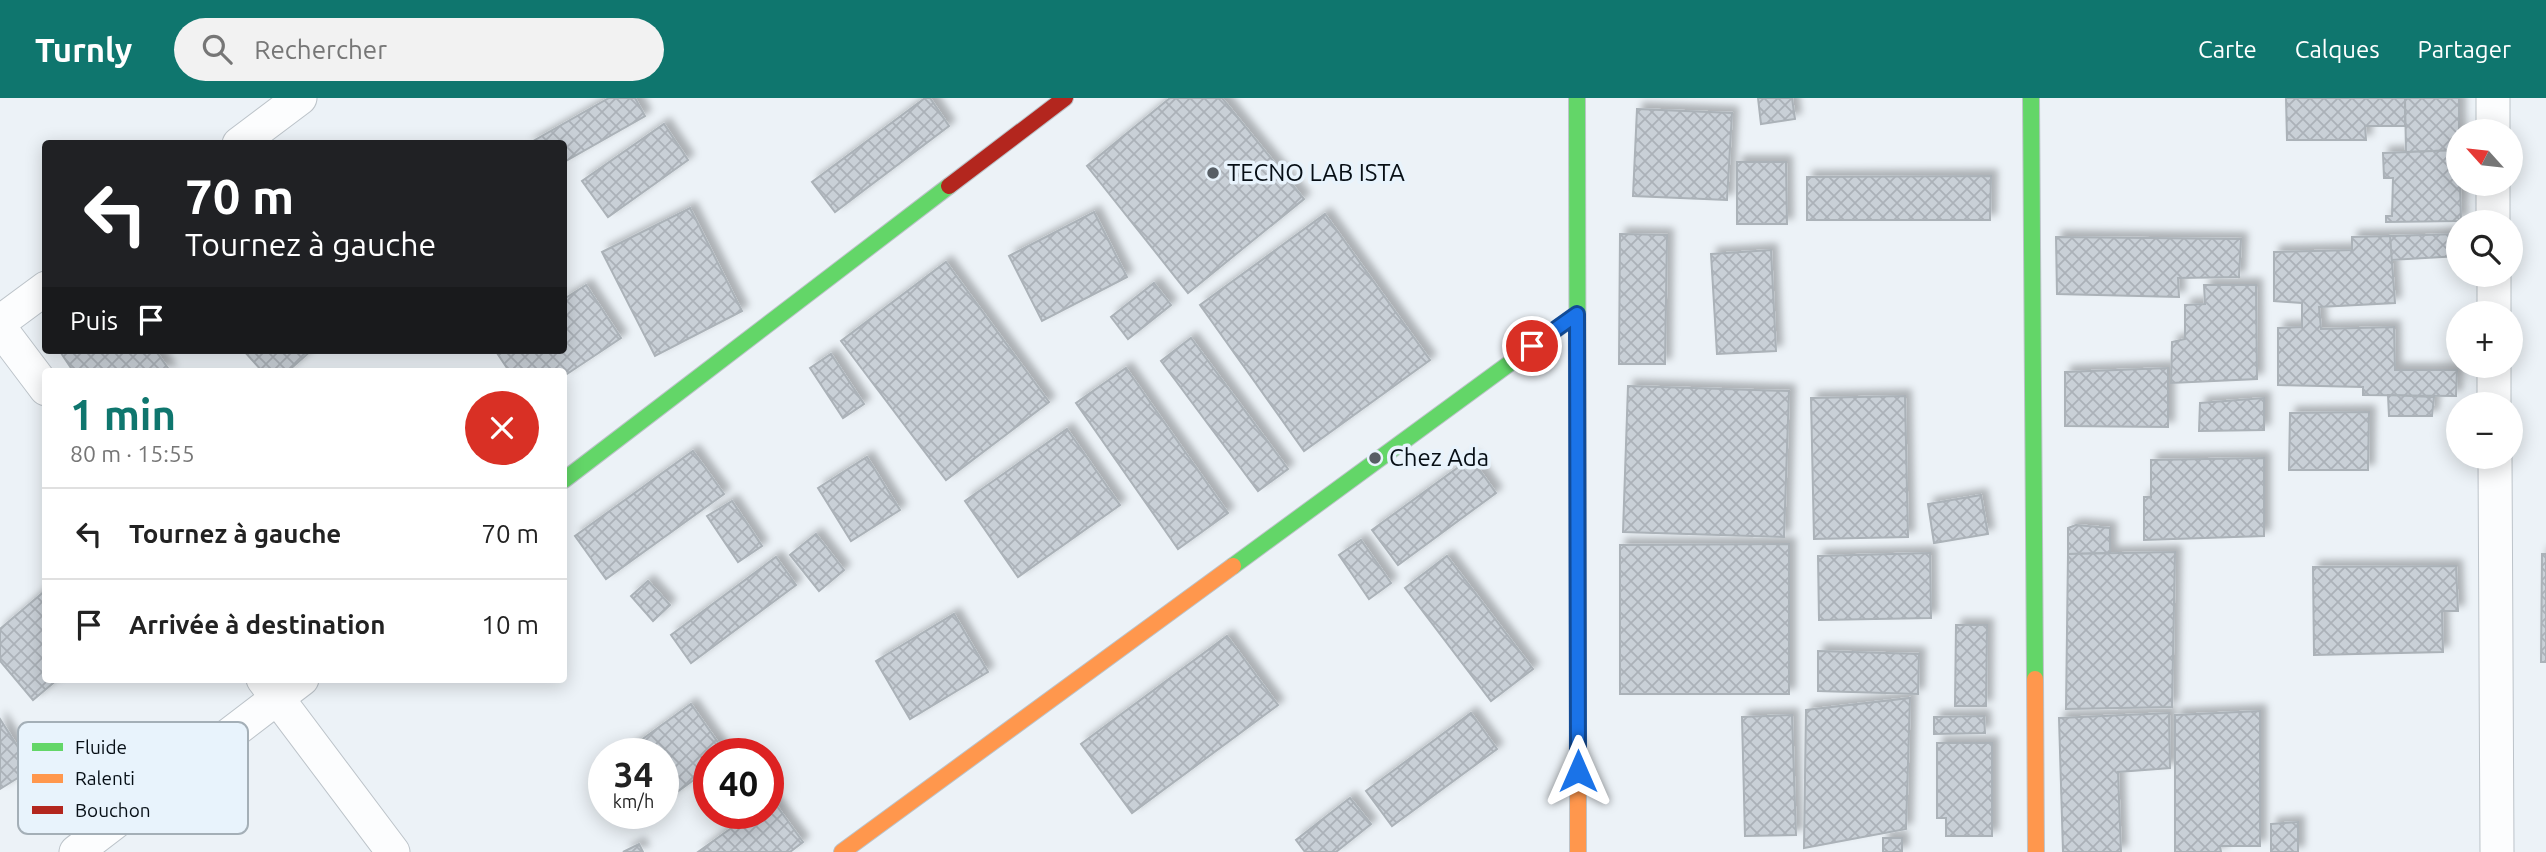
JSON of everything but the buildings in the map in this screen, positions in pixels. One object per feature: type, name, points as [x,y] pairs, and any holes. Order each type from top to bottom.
[{"type":"street","points":[[244,140],[300,98]]},
{"type":"street","points":[[567,478],[1065,98]]},
{"type":"street","points":[[1577,98],[1578,852]]},
{"type":"street","points":[[2031,98],[2036,852]]},
{"type":"street","points":[[2493,98],[2493,119]]},
{"type":"street","points":[[0,322],[42,291]]},
{"type":"street","points":[[842,852],[1577,314]]},
{"type":"street","points":[[0,328],[42,384]]},
{"type":"street","points":[[2495,469],[2497,852]]},
{"type":"street","points":[[235,722],[281,685],[393,852]]},
{"type":"street","points":[[75,852],[97,834]]},
{"type":"traffic: fast","points":[[1577,98],[1578,631]]},
{"type":"traffic: fast","points":[[2031,98],[2035,679]]},
{"type":"traffic: fast","points":[[567,478],[949,186]]},
{"type":"traffic: fast","points":[[1233,566],[1577,314]]},
{"type":"traffic: slow","points":[[842,852],[1233,566]]},
{"type":"traffic: slow","points":[[1578,631],[1578,852]]},
{"type":"traffic: slow","points":[[2035,679],[2036,852]]},
{"type":"traffic: jam","points":[[949,186],[1065,98]]},
{"type":"place","name":"TECNO LAB ISTA","points":[[1213,173]]},
{"type":"place","name":"Chez Ada","points":[[1375,458]]},
{"type":"route","points":[[1532,346],[1577,314],[1578,771]]}]
